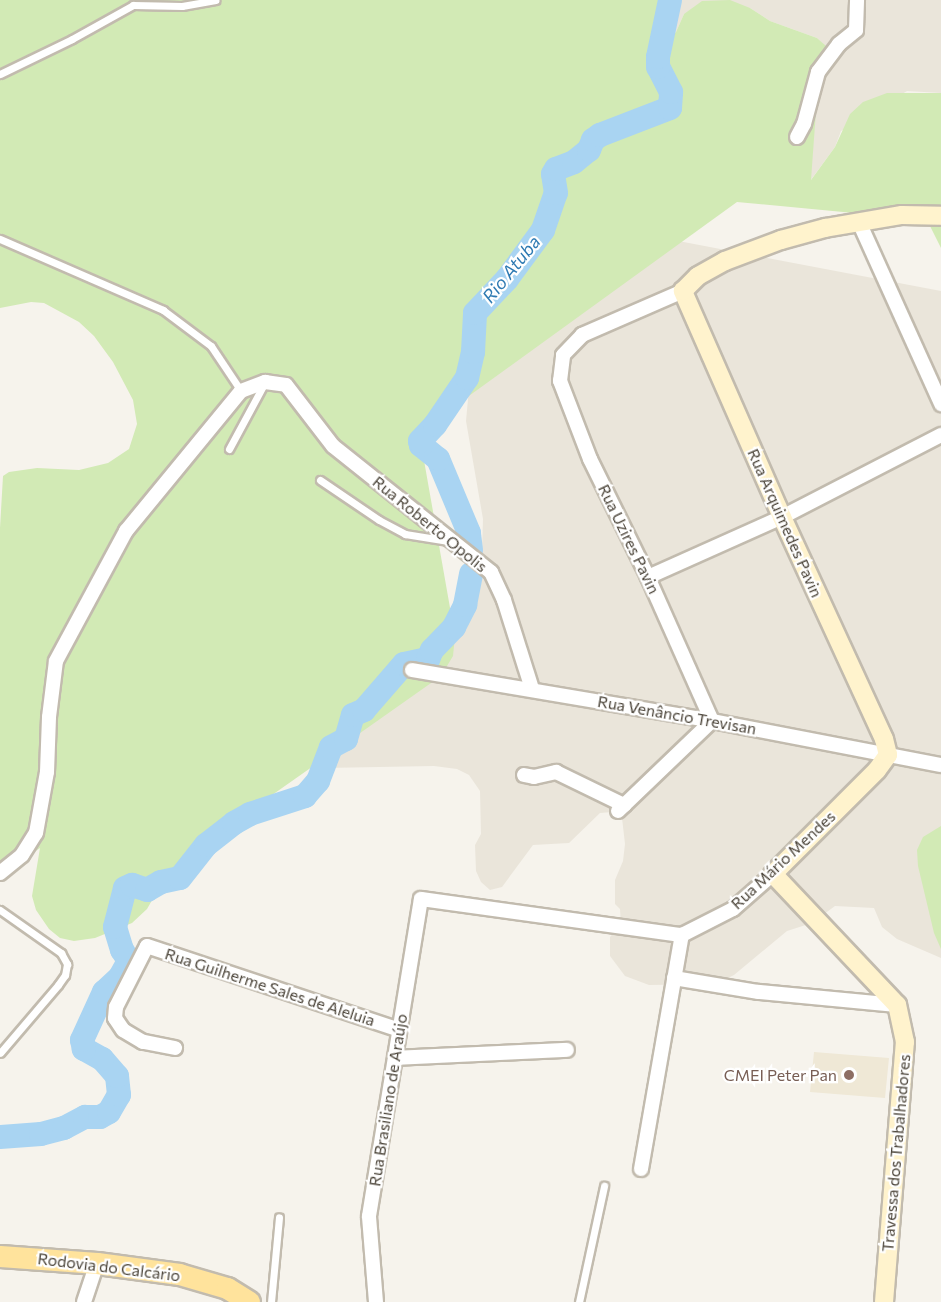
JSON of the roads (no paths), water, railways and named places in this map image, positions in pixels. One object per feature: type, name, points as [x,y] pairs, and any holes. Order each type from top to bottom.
[{"type":"main road","name":"Rodovia do Calcário","points":[[0,1256],[98,1263],[179,1274],[227,1288],[249,1302]]},
{"type":"street","points":[[797,137],[804,124],[818,72],[839,44],[856,30],[857,0]]},
{"type":"street","points":[[683,291],[698,276],[725,261],[781,240],[859,222],[902,215],[941,216]]},
{"type":"street","points":[[859,222],[941,404]]},
{"type":"street","name":"Rua Uzires Pavin","points":[[683,291],[582,335],[563,355],[560,381],[581,437],[648,577],[712,721]]},
{"type":"street","name":"Rua Arquimedes Pavin","points":[[683,291],[782,517],[885,739],[888,755]]},
{"type":"street","points":[[0,873],[22,855],[36,833],[47,772],[49,717],[56,661],[126,531],[241,391],[265,382]]},
{"type":"street","name":"Rua Roberto Opolis","points":[[265,382],[286,385],[333,446],[492,572],[504,600],[532,689]]},
{"type":"street","points":[[648,577],[782,517],[941,435]]},
{"type":"street","name":"Rua Venâncio Trevisan","points":[[412,670],[712,721],[941,765]]},
{"type":"street","points":[[524,775],[534,777],[556,772],[621,808],[712,721]]},
{"type":"street","name":"Rua Mário Mendes","points":[[682,935],[733,909],[773,874],[877,770],[888,755]]},
{"type":"street","points":[[773,874],[897,1005]]},
{"type":"street","name":"Rua Brasiliano de Araújo","points":[[376,1302],[369,1216],[421,899],[682,935]]},
{"type":"street","points":[[641,1169],[682,935]]},
{"type":"street","name":"Rua Guilherme Sales de Aleluia","points":[[175,1048],[143,1042],[123,1030],[115,1018],[116,1007],[147,946],[399,1030]]},
{"type":"street","points":[[674,978],[759,992],[897,1005]]},
{"type":"street","name":"Travessa dos Trabalhadores","points":[[884,1302],[905,1042],[897,1005]]},
{"type":"street","points":[[395,1058],[567,1050]]},
{"type":"street","points":[[84,1302],[98,1263]]},
{"type":"lane","points":[[0,74],[72,39],[133,5],[182,6],[214,0]]},
{"type":"lane","points":[[0,239],[163,310],[212,346],[241,391]]},
{"type":"lane","points":[[230,449],[265,382]]},
{"type":"lane","points":[[321,480],[379,520],[405,534],[454,542]]},
{"type":"lane","points":[[0,910],[61,953],[68,964],[65,975],[58,985],[0,1053]]},
{"type":"lane","points":[[579,1302],[604,1186]]},
{"type":"lane","points":[[271,1302],[279,1217]]},
{"type":"waterway","name":"Rio Atuba","points":[[471,550],[469,533],[438,459],[421,445],[420,441],[435,425],[467,378],[473,352],[475,313],[507,279],[543,230],[556,193],[553,174],[556,169],[574,162],[589,150],[593,140],[600,135],[670,108],[671,92],[658,67],[670,0]]},
{"type":"waterway","name":"Rio Atuba","points":[[0,1137],[41,1134],[64,1128],[85,1117],[100,1117],[109,1112],[119,1095],[117,1076],[102,1059],[84,1049],[82,1040],[104,992],[120,977],[129,961],[122,950],[115,927],[125,888],[132,885],[147,890],[161,882],[180,878],[206,845],[234,823],[250,814],[305,796],[318,781],[331,747],[346,739],[353,715],[364,710],[404,664],[428,659],[432,650],[454,627],[465,605],[471,574]]},
{"type":"place","name":"CMEI Peter Pan","points":[[849,1075]]}]
